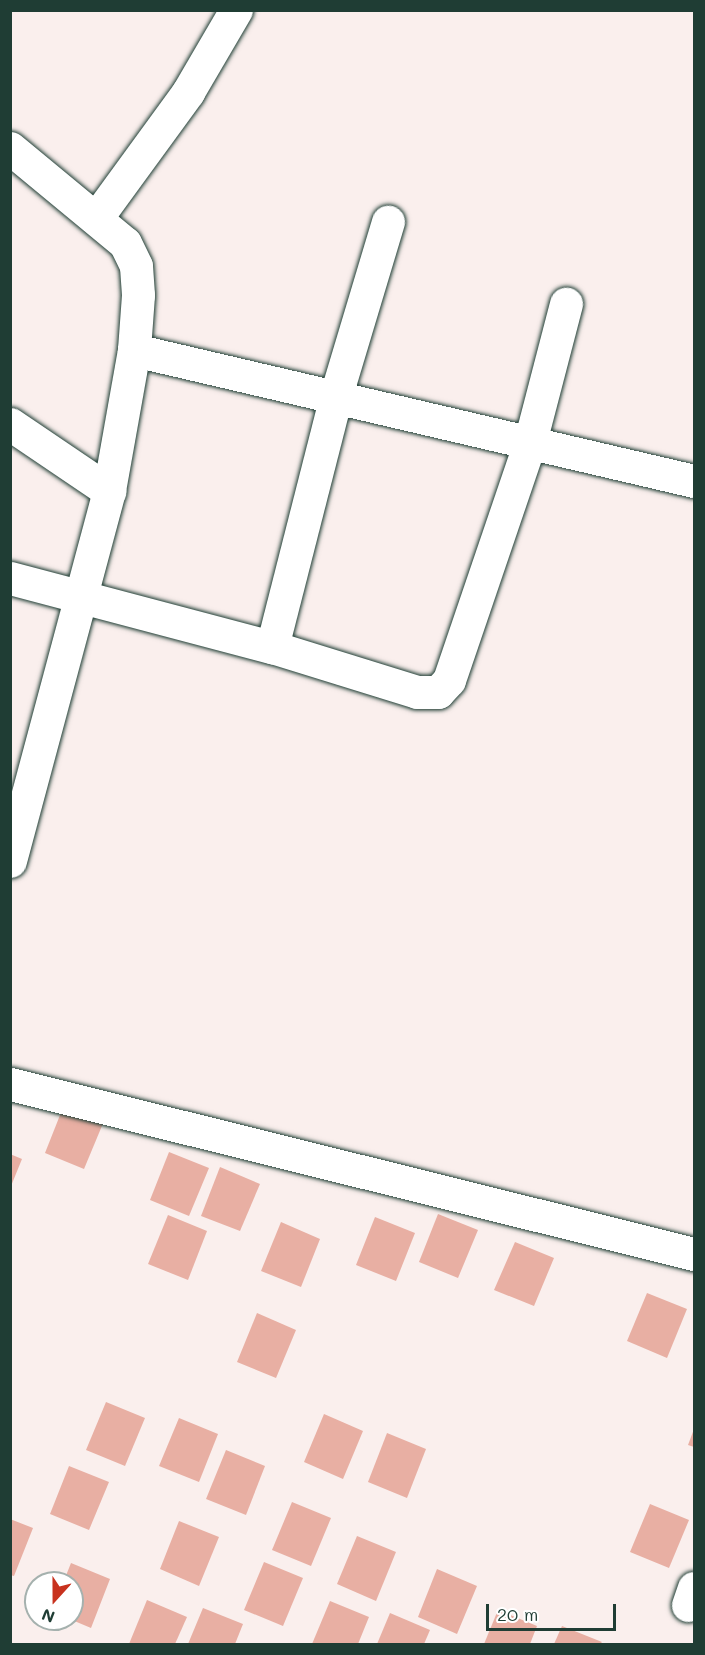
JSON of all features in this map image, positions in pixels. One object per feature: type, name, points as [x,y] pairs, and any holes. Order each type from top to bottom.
[{"type":"street","points":[[97,217],[188,92],[236,10]]},
{"type":"street","points":[[10,148],[97,217],[125,243],[135,266],[138,295],[134,350],[108,491],[79,597],[21,780],[10,861]]},
{"type":"street","points":[[272,647],[336,395],[388,222]]},
{"type":"street","points":[[10,578],[272,647],[417,692],[438,692],[449,680],[530,442],[566,304]]},
{"type":"street","points":[[134,350],[336,395],[694,481]]},
{"type":"street","points":[[10,424],[108,491]]},
{"type":"street","points":[[10,1084],[694,1254]]},
{"type":"building","points":[[64,1105],[104,1121],[84,1169],[45,1153]]},
{"type":"building","points":[[169,1152],[209,1168],[189,1216],[150,1200]]},
{"type":"building","points":[[10,1154],[22,1159],[11,1186],[10,1186]]},
{"type":"building","points":[[220,1167],[260,1184],[240,1231],[201,1216]]},
{"type":"building","points":[[438,1214],[478,1230],[458,1278],[419,1262]]},
{"type":"building","points":[[168,1215],[207,1231],[188,1280],[148,1264]]},
{"type":"building","points":[[375,1217],[415,1233],[396,1281],[356,1265]]},
{"type":"building","points":[[281,1222],[320,1239],[301,1287],[261,1271]]},
{"type":"building","points":[[515,1242],[554,1258],[534,1306],[494,1290]]},
{"type":"building","points":[[647,1293],[687,1309],[667,1358],[627,1341]]},
{"type":"building","points":[[257,1313],[296,1330],[276,1378],[237,1362]]},
{"type":"building","points":[[106,1402],[145,1418],[125,1466],[86,1450]]},
{"type":"building","points":[[324,1414],[363,1431],[343,1479],[304,1462]]},
{"type":"building","points":[[179,1418],[218,1434],[199,1482],[159,1466]]},
{"type":"building","points":[[694,1429],[694,1447],[688,1445]]},
{"type":"building","points":[[387,1433],[426,1449],[407,1498],[368,1482]]},
{"type":"building","points":[[226,1450],[265,1466],[246,1515],[206,1499]]},
{"type":"building","points":[[69,1466],[109,1482],[89,1530],[50,1514]]},
{"type":"building","points":[[292,1502],[331,1518],[311,1566],[272,1550]]},
{"type":"building","points":[[650,1504],[689,1520],[669,1568],[630,1552]]},
{"type":"building","points":[[10,1519],[33,1528],[14,1576],[10,1575]]},
{"type":"building","points":[[179,1521],[219,1537],[199,1586],[160,1569]]},
{"type":"building","points":[[357,1536],[396,1552],[376,1601],[337,1584]]},
{"type":"building","points":[[264,1562],[303,1578],[283,1626],[244,1610]]},
{"type":"building","points":[[71,1563],[110,1579],[91,1628],[84,1625],[84,1571],[68,1571]]},
{"type":"building","points":[[437,1569],[477,1586],[457,1634],[418,1617]]},
{"type":"building","points":[[147,1600],[187,1617],[175,1644],[129,1644]]},
{"type":"building","points":[[330,1601],[369,1617],[358,1644],[312,1644]]},
{"type":"building","points":[[203,1608],[243,1624],[235,1644],[188,1644]]},
{"type":"building","points":[[498,1610],[537,1626],[530,1644],[484,1644]]},
{"type":"building","points":[[390,1613],[430,1630],[424,1644],[377,1644]]},
{"type":"building","points":[[562,1626],[602,1642],[600,1644],[554,1644]]}]
